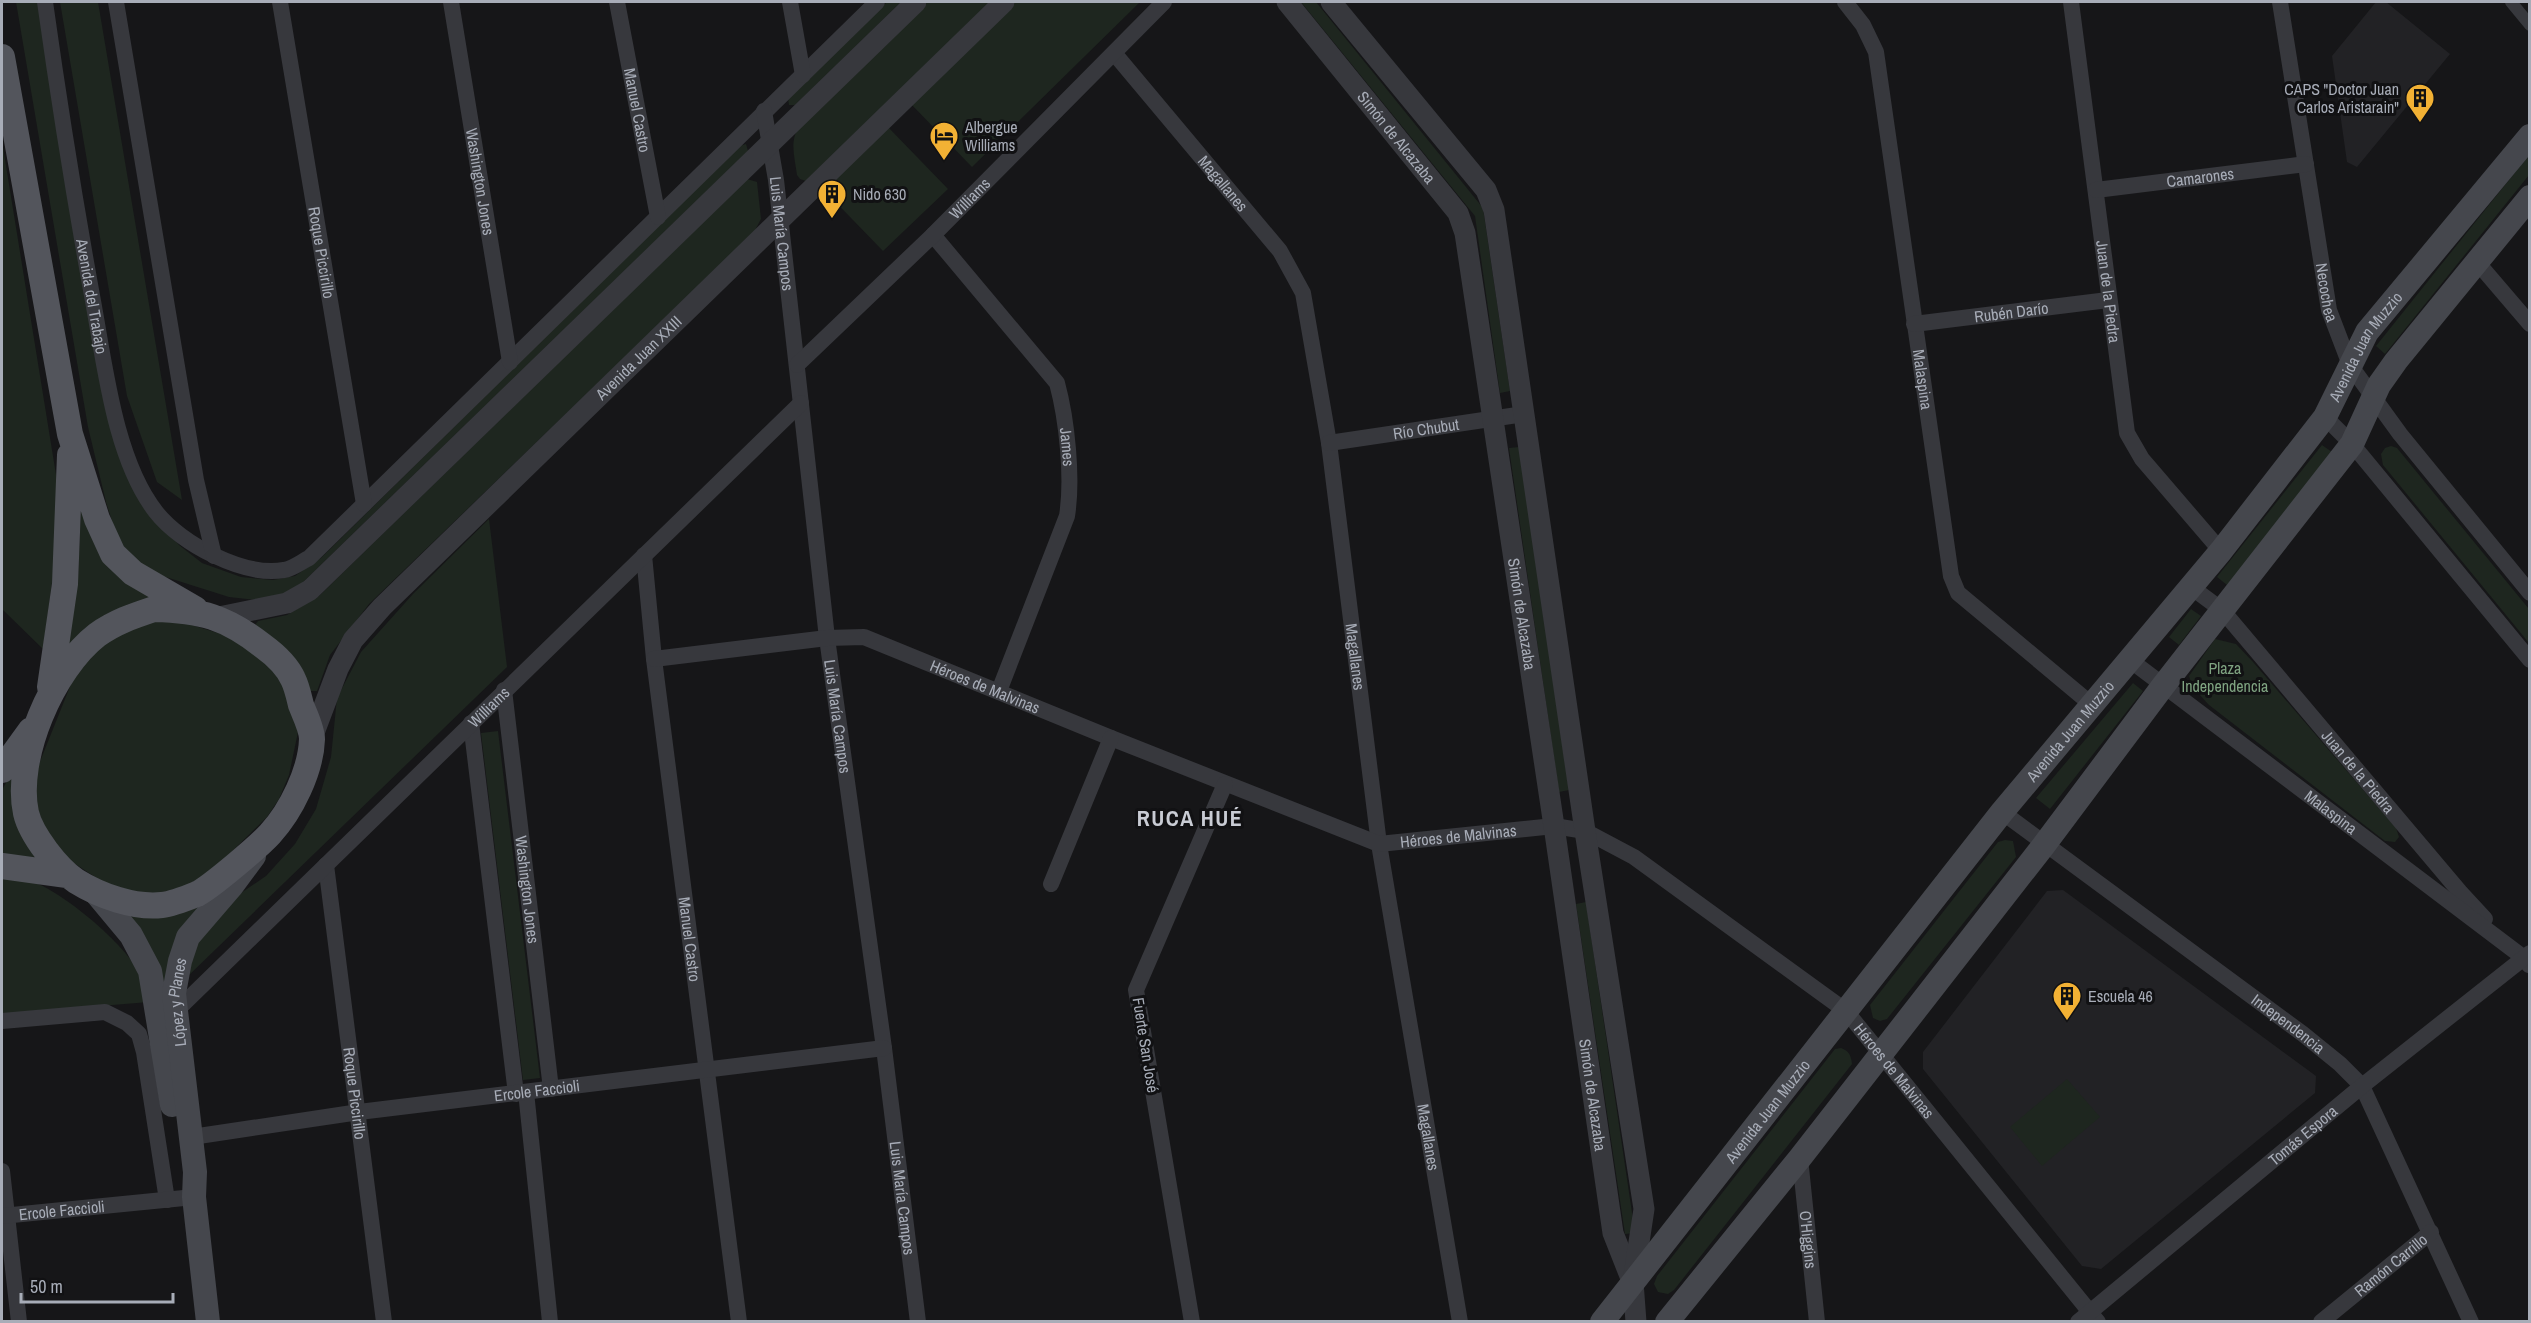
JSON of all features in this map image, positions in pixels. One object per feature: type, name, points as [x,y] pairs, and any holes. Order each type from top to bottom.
[{"type":"main road","points":[[2,57],[70,434],[97,519],[113,554],[133,573],[243,630],[274,655],[293,678],[312,738],[306,766],[293,798],[270,834],[198,894],[163,905],[139,904],[96,893],[67,875],[33,832],[26,813],[28,759],[37,723],[49,696],[74,658],[96,636],[122,619],[154,609],[182,610],[211,615]]},
{"type":"main road","name":"Avenida Juan Muzzio","points":[[1602,1322],[2002,812],[2221,551],[2325,417],[2367,332],[2529,136]]},
{"type":"main road","name":"Avenida Juan Muzzio","points":[[1667,1322],[1800,1158],[2352,444],[2373,398],[2396,361],[2529,197]]},
{"type":"main road","points":[[49,696],[65,584],[70,434]]},
{"type":"main road","points":[[2,770],[37,723]]},
{"type":"main road","name":"López y Planes","points":[[208,1322],[194,1197],[195,1172],[192,1137],[174,993],[180,961],[188,937],[231,887],[270,834]]},
{"type":"main road","points":[[2,866],[67,875]]},
{"type":"main road","name":"López y Planes","points":[[96,893],[131,935],[150,971],[182,1171],[194,1197]]},
{"type":"street","name":"Avenida del Trabajo","points":[[45,2],[68,163],[112,401],[128,457],[156,512],[170,527],[214,556],[257,570],[285,570],[309,558],[364,504]]},
{"type":"street","points":[[116,2],[196,480],[214,556]]},
{"type":"street","name":"Roque Piccirillo","points":[[280,2],[364,504]]},
{"type":"street","name":"Washington Jones","points":[[451,2],[510,362]]},
{"type":"street","name":"Manuel Castro","points":[[617,2],[658,217]]},
{"type":"street","points":[[790,2],[802,75]]},
{"type":"street","points":[[364,504],[877,2]]},
{"type":"street","points":[[211,615],[287,603],[310,590],[916,2]]},
{"type":"street","name":"Avenida Juan XXIII","points":[[312,738],[338,669],[353,640],[382,607],[1004,2]]},
{"type":"street","name":"Williams","points":[[797,365],[933,235],[1164,2]]},
{"type":"street","name":"Simón de Alcazaba","points":[[1287,2],[1458,213],[1465,233],[1613,1233],[1633,1282]]},
{"type":"street","name":"Simón de Alcazaba","points":[[1331,2],[1486,190],[1494,210],[1585,831],[1644,1209],[1633,1282],[1636,1322]]},
{"type":"street","name":"Malaspina","points":[[1845,2],[1863,25],[1876,52],[1951,576],[1958,593],[2091,704]]},
{"type":"street","name":"Juan de la Piedra","points":[[2071,2],[2127,434],[2142,459],[2221,551]]},
{"type":"street","name":"Necochea","points":[[2280,2],[2329,310],[2350,365],[2400,434],[2529,593]]},
{"type":"street","points":[[2511,2],[2529,25]]},
{"type":"street","name":"Magallanes","points":[[1114,53],[1280,251],[1303,293],[1329,443],[1379,844],[1460,1322]]},
{"type":"street","name":"Luis María Campos","points":[[764,111],[780,220],[827,638],[884,1048],[918,1322]]},
{"type":"street","name":"Camarones","points":[[2096,190],[2306,164]]},
{"type":"street","name":"James","points":[[933,235],[1057,383],[1062,401],[1071,494],[1067,516],[999,691]]},
{"type":"street","points":[[2477,262],[2529,324]]},
{"type":"street","name":"Rubén Darío","points":[[1914,324],[2108,300]]},
{"type":"street","name":"Williams","points":[[176,1011],[801,403]]},
{"type":"street","name":"Río Chubut","points":[[1329,443],[1524,414]]},
{"type":"street","points":[[2325,417],[2352,444],[2529,660]]},
{"type":"street","name":"Manuel Castro","points":[[644,555],[654,659],[739,1322]]},
{"type":"street","name":"Juan de la Piedra","points":[[2191,588],[2222,610],[2460,892],[2528,959]]},
{"type":"street","name":"Héroes de Malvinas","points":[[654,659],[827,638],[864,637],[1379,844],[1554,826],[1585,831],[1634,857],[1846,1011],[2089,1318]]},
{"type":"street","name":"Malaspina","points":[[2130,660],[2528,959]]},
{"type":"street","name":"Washington Jones","points":[[504,690],[551,1089]]},
{"type":"street","points":[[471,723],[550,1322]]},
{"type":"street","points":[[1051,884],[1111,738]]},
{"type":"street","name":"Fuerte San José","points":[[1192,1322],[1136,990],[1225,784]]},
{"type":"street","name":"Independencia","points":[[2002,812],[2303,1034],[2340,1064],[2362,1086],[2471,1322]]},
{"type":"street","name":"Roque Piccirillo","points":[[326,865],[384,1322]]},
{"type":"street","name":"Tomás Espora","points":[[2089,1318],[2362,1086],[2528,959]]},
{"type":"street","points":[[2,1021],[105,1012],[126,1023],[139,1034],[144,1052],[167,1200]]},
{"type":"street","name":"Ercole Faccioli","points":[[192,1137],[359,1112],[884,1048]]},
{"type":"street","name":"O'Higgins","points":[[1800,1158],[1817,1322]]},
{"type":"street","points":[[2,1171],[4,1215],[19,1322]]},
{"type":"street","name":"Ercole Faccioli","points":[[4,1215],[194,1197]]},
{"type":"street","name":"Ramón Carrillo","points":[[2321,1322],[2431,1232]]},
{"type":"shaded area","points":[[2376,2],[2386,2],[2450,54],[2357,167],[2347,162],[2332,56]]},
{"type":"shaded area","points":[[2063,890],[2316,1076],[2315,1093],[2101,1269],[2082,1266],[1923,1069],[1923,1052],[2047,891]]},
{"type":"green space","points":[[16,2],[39,2],[107,405],[155,518],[179,545],[202,563],[241,577],[273,580],[295,576],[321,558],[739,146],[746,144],[748,151],[297,588],[283,595],[256,600],[229,597],[150,572],[131,560],[118,540],[106,502],[88,427]]},
{"type":"green space","points":[[60,2],[98,2],[182,500],[157,482],[127,396]]},
{"type":"green space","points":[[887,2],[901,2],[795,105],[789,105],[788,98]]},
{"type":"green space","points":[[928,2],[990,2],[806,181],[800,179],[797,175],[794,150],[794,138],[799,127]]},
{"type":"green space","points":[[1014,2],[1140,2],[972,167],[910,103]]},
{"type":"green space","points":[[1301,2],[1316,2],[1483,208],[1510,391],[1500,393],[1475,216]]},
{"type":"green space","points":[[887,126],[948,189],[883,251],[822,188]]},
{"type":"green space","points":[[2,141],[58,487],[59,531],[43,649],[2,609]]},
{"type":"green space","points":[[2529,155],[2529,175],[2385,354],[2376,346]]},
{"type":"green space","points":[[747,179],[757,182],[761,219],[754,232],[369,604],[330,655],[317,691],[309,691],[255,625],[258,621],[287,615],[319,596]]},
{"type":"green space","points":[[2322,445],[2332,452],[2227,585],[2217,577]]},
{"type":"green space","points":[[2391,446],[2397,448],[2529,609],[2529,643],[2383,465],[2381,454],[2385,448]]},
{"type":"green space","points":[[1519,447],[1569,790],[1559,792],[1509,448]]},
{"type":"green space","points":[[81,508],[151,597],[65,654],[78,577]]},
{"type":"green space","points":[[489,519],[507,667],[186,978],[188,954],[225,904],[266,876],[295,844],[316,809],[331,757],[337,698],[361,652],[413,594]]},
{"type":"green space","points":[[2191,609],[2201,616],[2179,645],[2169,637]]},
{"type":"green space","points":[[172,619],[241,640],[272,662],[296,709],[298,732],[289,775],[279,799],[267,817],[199,884],[160,898],[109,886],[63,856],[48,838],[33,795],[37,769],[77,669],[120,626]]},
{"type":"green space","name":"Plaza Independencia","points":[[2215,639],[2236,644],[2253,662],[2396,828],[2399,837],[2395,842],[2385,841],[2209,705],[2200,695],[2189,676]]},
{"type":"green space","points":[[2133,683],[2143,691],[2050,809],[2036,798]]},
{"type":"green space","points":[[498,731],[540,1078],[523,1080],[481,733]]},
{"type":"green space","points":[[13,770],[39,859],[2,855],[2,790]]},
{"type":"green space","points":[[2013,841],[2016,857],[1887,1019],[1880,1021],[1873,1018],[1870,1005],[1998,842]]},
{"type":"green space","points":[[2,877],[30,881],[48,889],[80,910],[125,952],[145,982],[149,1002],[2,1014]]},
{"type":"green space","points":[[214,893],[166,995],[125,911]]},
{"type":"green space","points":[[1586,902],[1635,1233],[1625,1234],[1576,904]]},
{"type":"green space","points":[[1841,1048],[1849,1054],[1852,1064],[1674,1290],[1668,1294],[1658,1292],[1654,1284],[1657,1276],[1835,1049]]},
{"type":"green space","points":[[2067,1079],[2100,1117],[2042,1166],[2010,1127]]},
{"type":"place","name":"CAPS \"Doctor Juan Carlos Aristarain\"","points":[[2420,124]]},
{"type":"place","name":"Albergue Williams","points":[[944,162]]},
{"type":"place","name":"Nido 630","points":[[832,220]]},
{"type":"place","name":"Escuela 46","points":[[2067,1022]]},
{"type":"district","name":"RUCA HUÉ","points":[[1190,818]]}]
